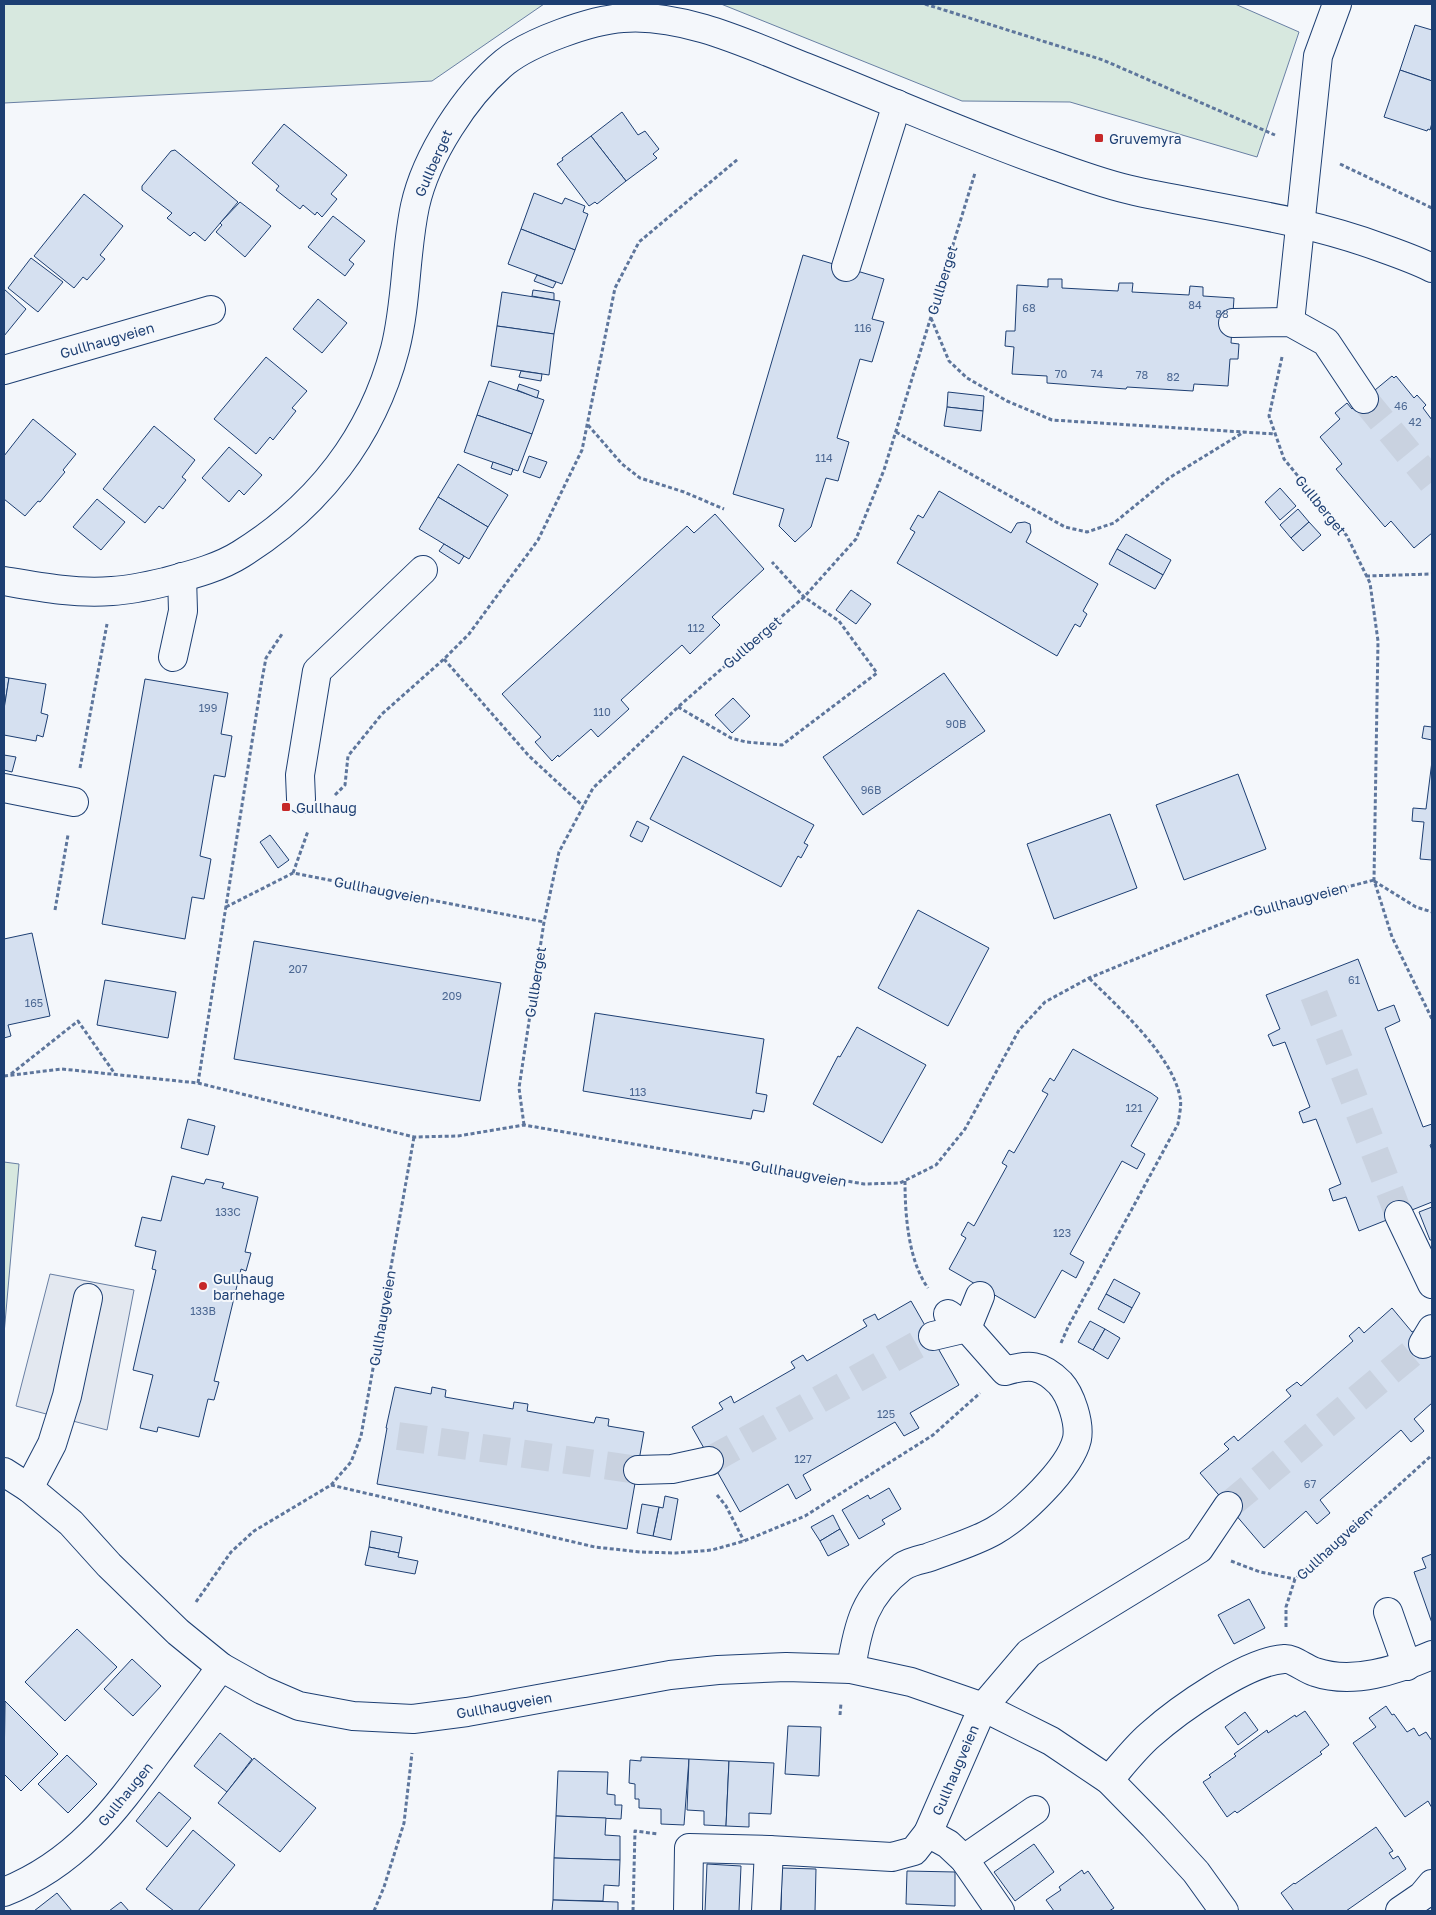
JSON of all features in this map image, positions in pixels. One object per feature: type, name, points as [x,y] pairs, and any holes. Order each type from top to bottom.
[{"type":"street","points":[[1290,322],[1318,56],[1337,4]]},
{"type":"street","name":"Gullberget","points":[[182,577],[239,556],[301,509],[338,468],[364,427],[382,388],[395,348],[416,204],[431,162],[452,123],[469,99],[508,60],[548,38],[591,23],[624,18],[652,19],[688,25],[725,36],[897,104],[984,141],[1059,168],[1131,190],[1300,223],[1364,241],[1432,268]]},
{"type":"street","points":[[846,266],[897,104]]},
{"type":"street","name":"Gullhaugveien","points":[[4,370],[211,310]]},
{"type":"street","points":[[1233,323],[1290,322],[1326,342],[1364,399]]},
{"type":"street","points":[[301,798],[300,775],[317,671],[423,570]]},
{"type":"street","points":[[4,581],[73,591],[113,592],[148,586],[182,577],[183,611],[173,657]]},
{"type":"street","points":[[4,788],[74,802]]},
{"type":"street","points":[[1399,1215],[1432,1284]]},
{"type":"street","points":[[851,1669],[856,1634],[871,1598],[904,1566],[994,1531],[1036,1498],[1065,1465],[1077,1439],[1075,1413],[1067,1391],[1049,1372],[1026,1365],[1005,1371],[949,1326],[980,1296]]},
{"type":"street","points":[[29,1488],[52,1444],[67,1396],[88,1298]]},
{"type":"street","points":[[638,1470],[672,1469],[709,1461]]},
{"type":"street","name":"Gullhaugveien","points":[[4,1472],[29,1488],[71,1523],[110,1565],[178,1632],[221,1667],[262,1690],[299,1706],[353,1716],[413,1719],[467,1712],[670,1675],[718,1670],[786,1667],[851,1669],[911,1682],[983,1707],[1052,1742],[1108,1780],[1196,1872],[1224,1911]]},
{"type":"street","points":[[983,1707],[1029,1652],[1199,1549],[1228,1506]]},
{"type":"street","points":[[1388,1612],[1407,1666]]},
{"type":"street","points":[[1108,1780],[1149,1735],[1186,1706],[1243,1671],[1267,1662],[1286,1658],[1315,1672],[1344,1678],[1407,1666],[1432,1655]]},
{"type":"street","name":"Gullhaugen","points":[[4,1892],[35,1879],[55,1866],[82,1844],[118,1806],[221,1667]]},
{"type":"street","name":"Gullhaugveien","points":[[689,1848],[768,1850],[892,1857],[914,1851],[928,1834],[983,1707]]},
{"type":"street","points":[[964,1859],[1035,1810]]},
{"type":"street","name":"Gullhaugveien","points":[[928,1834],[948,1844],[964,1859],[1000,1911]]},
{"type":"street","points":[[688,1911],[689,1848]]},
{"type":"street","points":[[766,1911],[768,1850]]},
{"type":"street","points":[[1400,1911],[1422,1896],[1432,1884]]},
{"type":"path","points":[[925,4],[1103,60],[1308,148],[1432,208]]},
{"type":"path","name":"Gullberget","points":[[524,1125],[519,1088],[544,922],[559,852],[593,788],[678,707],[804,597],[856,539],[884,470],[984,141]]},
{"type":"path","points":[[332,798],[345,785],[348,756],[382,714],[469,634],[538,540],[582,450],[615,288],[639,242],[738,158]]},
{"type":"path","points":[[930,318],[949,361],[967,378],[1007,401],[1052,420],[1276,434]]},
{"type":"path","name":"Gullberget","points":[[1290,322],[1269,416],[1284,459],[1347,536],[1370,583],[1378,641],[1374,880]]},
{"type":"path","points":[[587,425],[622,464],[640,478],[684,492],[724,509]]},
{"type":"path","points":[[896,432],[1065,528],[1087,532],[1114,523],[1169,478],[1244,432]]},
{"type":"path","points":[[678,707],[731,738],[746,742],[782,745],[877,673],[839,621],[804,597],[772,562]]},
{"type":"path","points":[[1366,576],[1432,574]]},
{"type":"path","points":[[55,910],[113,592]]},
{"type":"path","points":[[198,1083],[266,658],[282,634]]},
{"type":"path","points":[[444,659],[529,756],[583,806]]},
{"type":"path","points":[[226,907],[293,873],[309,826]]},
{"type":"path","name":"Gullhaugveien","points":[[293,873],[544,922]]},
{"type":"path","points":[[1374,880],[1416,907],[1432,912]]},
{"type":"path","points":[[1374,880],[1392,937],[1432,1019]]},
{"type":"path","name":"Gullhaugveien","points":[[4,1076],[62,1069],[198,1083],[414,1136],[458,1136],[524,1125],[864,1184],[900,1184],[936,1165],[965,1129],[1019,1030],[1045,1002],[1089,978],[1250,912],[1374,880]]},
{"type":"path","points":[[1049,1372],[1068,1327],[1178,1124],[1181,1098],[1172,1074],[1141,1030],[1089,978]]},
{"type":"path","points":[[10,1075],[78,1021],[115,1074]]},
{"type":"path","name":"Gullhaugveien","points":[[178,1632],[209,1582],[231,1552],[254,1531],[331,1485],[351,1462],[361,1436],[414,1136]]},
{"type":"path","points":[[905,1181],[905,1214],[909,1237],[921,1278]]},
{"type":"path","name":"Gullhaugveien","points":[[1286,1658],[1286,1608],[1295,1579],[1432,1454]]},
{"type":"path","points":[[672,1469],[678,1477],[688,1482],[701,1484],[718,1496],[726,1506],[744,1541]]},
{"type":"path","points":[[1199,1549],[1260,1572],[1295,1579]]},
{"type":"path","points":[[374,1911],[384,1888],[404,1823],[412,1762],[413,1719]]},
{"type":"path","points":[[633,1911],[635,1831],[673,1836],[689,1848]]},
{"type":"shaded area","points":[[4,4],[544,4],[432,81],[4,103]]},
{"type":"shaded area","points":[[721,4],[1235,4],[1299,32],[1257,157],[1070,102],[962,101]]},
{"type":"shaded area","points":[[4,1162],[19,1164],[4,1334]]},
{"type":"shaded area","points":[[50,1274],[134,1290],[107,1430],[16,1406]]},
{"type":"building","points":[[1415,25],[1432,30],[1432,81],[1400,70]]},
{"type":"building","points":[[1400,70],[1432,81],[1432,123],[1430,130],[1428,129],[1427,131],[1384,117]]},
{"type":"building","points":[[622,112],[638,135],[645,131],[659,149],[653,154],[657,158],[626,181],[591,136]]},
{"type":"building","points":[[284,124],[347,175],[331,194],[337,199],[322,217],[317,212],[315,215],[303,205],[300,209],[276,190],[279,186],[252,163]]},
{"type":"building","points":[[591,136],[626,181],[597,204],[595,202],[589,206],[557,164]]},
{"type":"building","points":[[175,150],[238,202],[205,241],[194,232],[190,236],[167,218],[172,213],[142,190],[142,186],[171,151]]},
{"type":"building","points":[[534,193],[562,204],[565,198],[585,206],[583,212],[588,214],[575,250],[521,229]]},
{"type":"building","points":[[84,194],[123,226],[100,255],[105,259],[87,280],[83,277],[74,288],[34,256]]},
{"type":"building","points":[[240,202],[271,226],[245,257],[216,232],[222,225],[220,223]]},
{"type":"building","points":[[333,216],[365,241],[349,260],[354,264],[345,276],[308,247]]},
{"type":"building","points":[[521,229],[575,250],[562,284],[508,264]]},
{"type":"building","points":[[803,255],[884,279],[872,319],[884,322],[872,362],[860,359],[837,438],[849,442],[838,481],[826,478],[811,527],[795,542],[779,526],[784,509],[733,494]]},
{"type":"building","points":[[31,258],[63,282],[38,312],[8,288]]},
{"type":"building","points":[[537,275],[556,282],[553,288],[534,281]]},
{"type":"building","points":[[1048,279],[1062,279],[1062,288],[1118,291],[1119,283],[1133,283],[1132,292],[1189,295],[1190,286],[1203,287],[1203,296],[1234,298],[1231,343],[1239,344],[1238,359],[1230,359],[1228,386],[1194,384],[1193,391],[1127,387],[1126,389],[1047,383],[1047,376],[1012,374],[1014,347],[1005,346],[1006,331],[1015,331],[1017,285],[1048,287]]},
{"type":"building","points":[[4,289],[26,309],[4,336]]},
{"type":"building","points":[[533,290],[554,293],[554,300],[532,296]]},
{"type":"building","points":[[502,292],[560,301],[554,334],[497,326]]},
{"type":"building","points":[[318,299],[347,323],[322,353],[293,329]]},
{"type":"building","points":[[497,326],[554,334],[549,375],[491,366]]},
{"type":"building","points":[[266,357],[307,391],[292,408],[296,411],[273,440],[270,437],[256,454],[214,419]]},
{"type":"building","points":[[521,371],[542,374],[541,381],[519,377]]},
{"type":"building","points":[[1392,376],[1394,378],[1396,376],[1414,398],[1417,395],[1426,405],[1423,408],[1432,420],[1432,533],[1414,548],[1391,521],[1385,527],[1336,469],[1342,464],[1320,437],[1340,419],[1335,413],[1347,403],[1352,409]]},
{"type":"building","points":[[489,381],[544,400],[532,434],[477,415]]},
{"type":"building","points":[[519,384],[539,391],[537,398],[517,390]]},
{"type":"building","points":[[948,392],[984,396],[983,411],[947,407]]},
{"type":"building","points":[[947,407],[983,411],[981,431],[944,426]]},
{"type":"building","points":[[477,415],[532,434],[518,471],[464,452]]},
{"type":"building","points":[[33,419],[76,454],[63,470],[65,472],[40,502],[38,501],[25,516],[4,499],[4,456]]},
{"type":"building","points":[[154,426],[195,460],[182,477],[186,480],[163,509],[159,506],[145,523],[103,489]]},
{"type":"building","points":[[229,447],[262,475],[244,495],[239,490],[229,502],[202,478]]},
{"type":"building","points":[[529,456],[547,462],[540,478],[523,472]]},
{"type":"building","points":[[493,462],[513,469],[511,475],[491,468]]},
{"type":"building","points":[[458,464],[508,495],[488,527],[438,497]]},
{"type":"building","points":[[1280,488],[1296,506],[1280,520],[1265,502]]},
{"type":"building","points":[[939,491],[1011,533],[1017,523],[1025,522],[1030,524],[1031,532],[1026,542],[1098,584],[1083,611],[1087,614],[1080,627],[1075,624],[1057,656],[897,563],[915,532],[910,529],[918,515],[923,518]]},
{"type":"building","points":[[438,497],[488,527],[469,559],[419,529]]},
{"type":"building","points":[[97,499],[125,522],[101,550],[73,527]]},
{"type":"building","points":[[1298,509],[1309,522],[1291,538],[1280,525]]},
{"type":"building","points":[[715,514],[764,569],[712,617],[720,625],[690,654],[682,645],[621,700],[629,709],[598,737],[591,729],[552,761],[535,742],[541,737],[502,694],[687,526],[694,533]]},
{"type":"building","points":[[1309,522],[1321,535],[1303,551],[1291,538]]},
{"type":"building","points":[[1126,534],[1171,560],[1163,575],[1117,549]]},
{"type":"building","points":[[444,544],[464,556],[459,564],[439,551]]},
{"type":"building","points":[[1117,549],[1163,575],[1155,589],[1109,564]]},
{"type":"building","points":[[851,590],[871,604],[856,624],[836,610]]},
{"type":"building","points":[[944,673],[985,731],[863,815],[823,757]]},
{"type":"building","points":[[4,677],[9,678],[4,709]]},
{"type":"building","points":[[9,678],[46,684],[41,713],[48,715],[43,737],[37,735],[36,741],[4,735],[4,709]]},
{"type":"building","points":[[145,679],[228,693],[221,734],[232,736],[225,777],[214,775],[200,856],[211,859],[204,899],[192,897],[185,939],[102,924]]},
{"type":"building","points":[[733,698],[750,716],[732,733],[715,715]]},
{"type":"building","points":[[1424,726],[1432,727],[1432,740],[1422,738]]},
{"type":"building","points":[[4,755],[16,757],[12,772],[4,770]]},
{"type":"building","points":[[683,756],[814,825],[804,843],[808,845],[801,858],[798,856],[781,887],[650,819]]},
{"type":"building","points":[[1432,761],[1432,860],[1420,859],[1424,822],[1412,821],[1413,808],[1426,809]]},
{"type":"building","points":[[1238,774],[1266,849],[1184,880],[1156,805]]},
{"type":"building","points":[[1110,814],[1137,888],[1054,919],[1027,844]]},
{"type":"building","points":[[637,821],[649,827],[642,842],[630,836]]},
{"type":"building","points":[[270,835],[289,860],[278,868],[260,842]]},
{"type":"building","points":[[918,910],[989,948],[948,1026],[878,988]]},
{"type":"building","points":[[32,933],[50,1016],[8,1025],[11,1036],[4,1038],[4,939]]},
{"type":"building","points":[[254,941],[501,983],[480,1101],[234,1059]]},
{"type":"building","points":[[1358,959],[1378,1011],[1394,1005],[1400,1021],[1385,1028],[1423,1127],[1432,1124],[1432,1144],[1430,1145],[1432,1150],[1432,1202],[1359,1231],[1346,1197],[1333,1201],[1329,1189],[1341,1184],[1316,1119],[1303,1123],[1299,1112],[1310,1107],[1285,1042],[1273,1046],[1268,1035],[1280,1029],[1266,995]]},
{"type":"building","points":[[105,980],[176,992],[168,1038],[97,1025]]},
{"type":"building","points":[[595,1013],[764,1039],[756,1093],[767,1095],[764,1112],[753,1110],[751,1119],[583,1091]]},
{"type":"building","points":[[857,1027],[926,1065],[882,1143],[813,1104],[838,1056],[840,1057]]},
{"type":"building","points":[[1073,1049],[1158,1098],[1131,1146],[1145,1154],[1137,1169],[1122,1161],[1070,1254],[1084,1262],[1076,1278],[1062,1270],[1035,1318],[949,1269],[966,1238],[961,1235],[968,1222],[974,1226],[1007,1166],[1002,1163],[1009,1150],[1014,1153],[1048,1094],[1042,1091],[1050,1078],[1054,1081]]},
{"type":"building","points":[[188,1119],[215,1126],[208,1155],[181,1148]]},
{"type":"building","points":[[172,1176],[204,1184],[206,1179],[224,1183],[222,1188],[258,1197],[245,1252],[251,1253],[246,1271],[241,1269],[214,1381],[219,1382],[214,1400],[208,1399],[199,1437],[158,1427],[157,1432],[140,1428],[153,1375],[133,1370],[156,1270],[152,1269],[156,1251],[135,1246],[142,1217],[161,1221]]},
{"type":"building","points":[[1432,1207],[1432,1240],[1430,1240],[1419,1212]]},
{"type":"building","points":[[1114,1279],[1140,1293],[1132,1308],[1106,1294]]},
{"type":"building","points":[[1106,1294],[1132,1308],[1124,1323],[1098,1309]]},
{"type":"building","points":[[911,1301],[959,1385],[910,1413],[919,1428],[904,1436],[895,1422],[803,1475],[811,1490],[796,1499],[788,1484],[740,1512],[692,1427],[723,1409],[719,1403],[731,1396],[734,1403],[795,1368],[791,1362],[803,1355],[807,1361],[867,1326],[863,1320],[875,1314],[878,1320]]},
{"type":"building","points":[[1392,1308],[1412,1332],[1414,1331],[1432,1355],[1432,1403],[1414,1419],[1424,1431],[1411,1442],[1401,1430],[1320,1500],[1330,1513],[1317,1524],[1306,1511],[1264,1548],[1200,1473],[1229,1449],[1224,1444],[1234,1436],[1238,1441],[1291,1396],[1286,1390],[1297,1382],[1301,1386],[1353,1341],[1349,1336],[1359,1327],[1364,1333]]},
{"type":"building","points":[[1090,1321],[1105,1329],[1093,1350],[1078,1342]]},
{"type":"building","points":[[1105,1329],[1120,1338],[1108,1359],[1093,1350]]},
{"type":"building","points":[[395,1387],[431,1394],[432,1387],[446,1390],[445,1397],[513,1409],[514,1402],[528,1404],[527,1411],[594,1423],[596,1417],[609,1419],[608,1426],[644,1432],[627,1529],[377,1484]]},
{"type":"building","points":[[889,1488],[901,1509],[882,1520],[885,1524],[859,1539],[842,1510],[868,1495],[870,1499]]},
{"type":"building","points":[[665,1496],[678,1499],[671,1540],[653,1536],[659,1507],[663,1508]]},
{"type":"building","points":[[642,1504],[659,1507],[653,1536],[637,1533]]},
{"type":"building","points":[[833,1515],[840,1529],[820,1541],[811,1527]]},
{"type":"building","points":[[840,1529],[849,1545],[828,1556],[820,1541]]},
{"type":"building","points":[[371,1531],[402,1537],[399,1553],[369,1547]]},
{"type":"building","points":[[369,1547],[399,1553],[398,1557],[418,1561],[415,1574],[365,1565]]},
{"type":"building","points":[[1432,1554],[1432,1623],[1414,1572],[1426,1568],[1422,1558]]},
{"type":"building","points":[[1249,1599],[1265,1628],[1234,1644],[1218,1615]]},
{"type":"building","points":[[77,1629],[117,1667],[65,1721],[25,1682]]},
{"type":"building","points":[[132,1659],[161,1686],[133,1716],[104,1689]]},
{"type":"building","points":[[5,1701],[58,1754],[21,1791],[4,1774]]},
{"type":"building","points":[[1386,1706],[1407,1732],[1414,1728],[1419,1736],[1426,1732],[1432,1741],[1432,1808],[1428,1801],[1405,1817],[1353,1743],[1376,1727],[1369,1718]]},
{"type":"building","points":[[1305,1711],[1329,1745],[1320,1752],[1322,1754],[1237,1813],[1235,1811],[1227,1817],[1203,1782],[1211,1777],[1209,1775],[1236,1756],[1234,1754],[1267,1730],[1268,1733],[1295,1715],[1296,1717]]},
{"type":"building","points":[[1245,1712],[1258,1730],[1238,1745],[1225,1727]]},
{"type":"building","points":[[788,1726],[821,1727],[819,1776],[785,1774]]},
{"type":"building","points":[[220,1733],[252,1759],[227,1792],[194,1766]]},
{"type":"building","points":[[67,1755],[97,1784],[68,1813],[38,1784]]},
{"type":"building","points":[[641,1757],[689,1759],[684,1825],[661,1824],[661,1809],[639,1808],[639,1799],[635,1799],[635,1784],[629,1783],[630,1760],[641,1761]]},
{"type":"building","points":[[254,1758],[316,1808],[280,1852],[218,1803]]},
{"type":"building","points":[[689,1759],[729,1761],[726,1826],[704,1825],[704,1811],[687,1810]]},
{"type":"building","points":[[729,1761],[774,1763],[771,1814],[749,1813],[749,1827],[726,1826]]},
{"type":"building","points":[[558,1771],[608,1772],[607,1794],[615,1795],[615,1805],[622,1805],[621,1819],[556,1816]]},
{"type":"building","points":[[159,1792],[191,1818],[167,1847],[136,1821]]},
{"type":"building","points":[[556,1816],[606,1818],[605,1835],[620,1836],[620,1860],[554,1858]]},
{"type":"building","points":[[1376,1827],[1393,1851],[1389,1853],[1393,1859],[1398,1856],[1406,1869],[1346,1911],[1294,1911],[1281,1893]]},
{"type":"building","points":[[193,1830],[235,1865],[198,1911],[174,1911],[146,1889]]},
{"type":"building","points":[[1034,1844],[1054,1872],[1015,1901],[994,1872]]},
{"type":"building","points":[[554,1858],[620,1860],[619,1886],[604,1885],[603,1901],[553,1900]]},
{"type":"building","points":[[707,1864],[741,1866],[739,1911],[705,1911]]},
{"type":"building","points":[[782,1868],[816,1869],[815,1911],[781,1911]]},
{"type":"building","points":[[1082,1870],[1084,1874],[1088,1871],[1114,1908],[1109,1911],[1054,1911],[1046,1900],[1061,1890],[1059,1887]]},
{"type":"building","points":[[907,1871],[955,1872],[955,1906],[906,1904]]},
{"type":"building","points":[[57,1893],[72,1911],[34,1911]]},
{"type":"building","points":[[553,1900],[618,1902],[618,1911],[552,1911]]},
{"type":"building","points":[[121,1902],[129,1911],[109,1911]]},
{"type":"tunnel","points":[[1364,399],[1432,482]]},
{"type":"tunnel","points":[[1314,995],[1399,1215]]},
{"type":"tunnel","points":[[709,1461],[933,1336]]},
{"type":"tunnel","points":[[1228,1506],[1423,1344]]},
{"type":"tunnel","points":[[398,1436],[638,1470]]},
{"type":"place","name":"Gruvemyra","points":[[1099,138]]},
{"type":"place","name":"Gullhaug","points":[[286,807]]},
{"type":"place","name":"Gullhaug barnehage","points":[[203,1286]]}]
